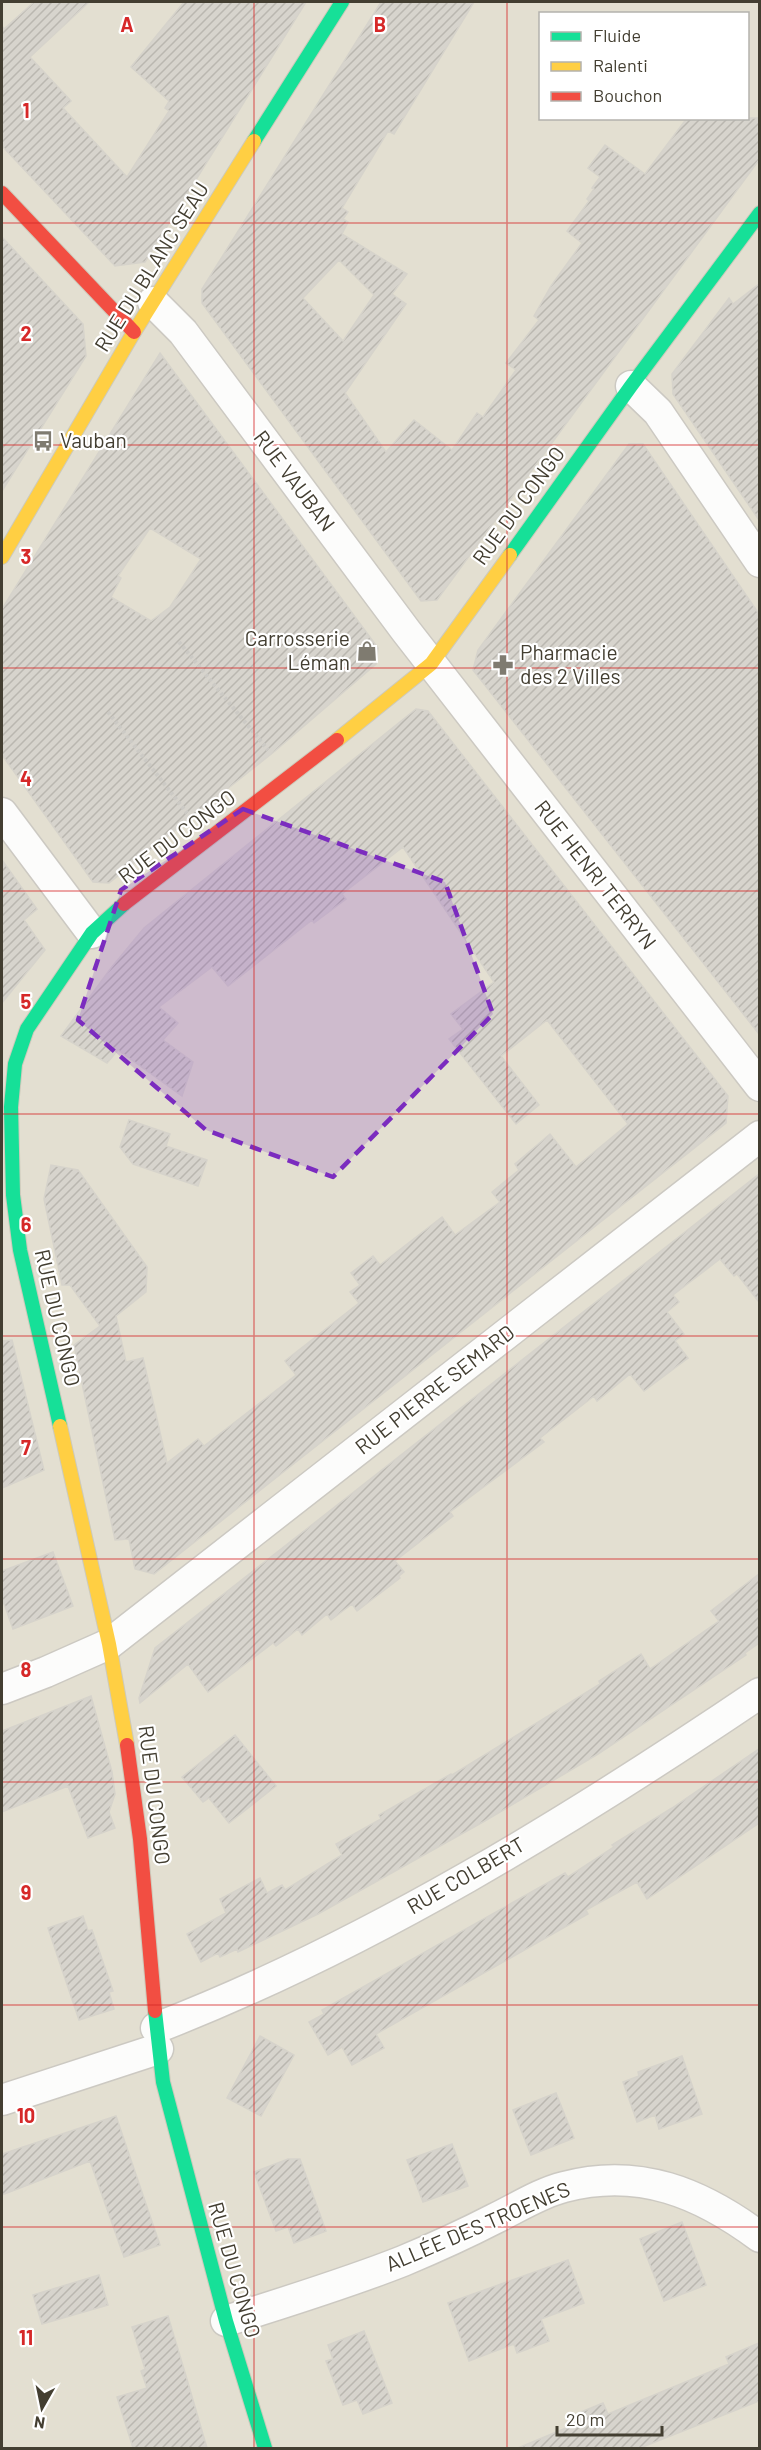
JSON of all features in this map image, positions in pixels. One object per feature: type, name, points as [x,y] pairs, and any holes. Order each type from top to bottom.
[{"type":"street","name":"RUE DU BLANC SEAU","points":[[2,557],[134,332],[342,2]]},
{"type":"street","points":[[2,193],[134,332]]},
{"type":"street","name":"RUE DU CONGO","points":[[265,2448],[226,2321],[163,2082],[157,2038],[140,1839],[126,1735],[110,1644],[11,1253],[13,1183],[11,1107],[15,1064],[27,1029],[92,933],[121,906],[291,776],[431,664],[759,213]]},
{"type":"street","name":"RUE VAUBAN","points":[[153,302],[183,332],[431,664]]},
{"type":"street","points":[[632,386],[658,412],[759,561]]},
{"type":"street","name":"RUE HENRI TERRYN","points":[[431,664],[759,1086]]},
{"type":"street","points":[[2,813],[92,933]]},
{"type":"street","name":"RUE PIERRE SEMARD","points":[[2,1689],[110,1644],[759,1136]]},
{"type":"street","name":"RUE COLBERT","points":[[2,2100],[157,2038],[334,1950],[545,1830],[759,1693]]},
{"type":"street","name":"ALLÉE DES TROENES","points":[[226,2321],[402,2261],[540,2196],[584,2183],[618,2180],[651,2183],[682,2191],[713,2205],[759,2237]]},
{"type":"path","points":[[179,642],[291,776]]},
{"type":"path","points":[[108,712],[208,840]]},
{"type":"highlighted area","points":[[243,809],[445,882],[493,1014],[333,1177],[206,1130],[78,1020],[121,890]]},
{"type":"shaded area","points":[[2,2],[759,2],[759,2448],[2,2448]]},
{"type":"building","points":[[34,2],[89,2],[30,57],[71,101],[63,108],[127,177],[169,111],[165,108],[169,101],[131,67],[184,2],[306,2],[145,262],[115,266],[2,146],[2,26],[4,29]]},
{"type":"building","points":[[381,2],[474,2],[394,134],[388,131],[342,208],[348,212],[343,219],[348,222],[342,234],[407,274],[392,294],[406,304],[345,393],[386,452],[414,420],[452,450],[477,413],[483,417],[516,370],[506,363],[539,320],[534,316],[551,286],[582,243],[567,231],[589,201],[587,199],[594,189],[592,188],[600,177],[588,168],[605,145],[645,174],[686,120],[759,118],[759,160],[437,600],[421,601],[202,303],[202,289]],"holes":[[[339,260],[374,295],[343,341],[303,298]]]},
{"type":"building","points":[[2,237],[83,324],[86,356],[2,491]]},
{"type":"building","points":[[759,284],[759,520],[673,394],[672,374],[729,298],[733,304]]},
{"type":"building","points":[[160,353],[378,648],[376,664],[275,751],[109,883],[93,882],[2,755],[2,609]],"holes":[[[150,528],[201,559],[170,607],[151,621],[111,597],[121,578],[118,576]]]},
{"type":"building","points":[[629,444],[643,444],[759,614],[759,1034],[473,670],[478,650]]},
{"type":"building","points":[[416,709],[428,711],[728,1096],[726,1123],[154,1574],[135,1569],[129,1539],[115,1540],[74,1345],[100,1326],[70,1285],[62,1285],[44,1199],[51,1165],[78,1170],[147,1267],[146,1292],[116,1316],[126,1362],[143,1358],[167,1463],[198,1439],[204,1446],[296,1375],[285,1361],[359,1303],[350,1292],[360,1285],[351,1273],[373,1256],[380,1265],[442,1217],[455,1235],[500,1202],[492,1192],[519,1170],[515,1164],[550,1134],[576,1167],[628,1124],[547,1020],[501,1056],[539,1105],[516,1124],[449,1039],[463,1029],[451,1014],[494,982],[403,847],[342,894],[346,899],[314,923],[312,920],[228,986],[212,967],[159,1007],[178,1023],[163,1040],[193,1062],[182,1096],[118,1050],[107,1063],[61,1036],[144,928]]},
{"type":"building","points":[[2,860],[37,909],[24,920],[45,950],[2,1003]]},
{"type":"building","points":[[129,1120],[170,1134],[166,1146],[207,1160],[198,1186],[133,1164],[120,1147]]},
{"type":"building","points":[[759,1174],[759,1302],[737,1274],[734,1276],[720,1259],[673,1295],[679,1302],[667,1312],[684,1334],[675,1341],[688,1358],[644,1391],[630,1374],[597,1401],[594,1396],[540,1438],[544,1442],[450,1512],[453,1516],[395,1561],[404,1572],[399,1576],[400,1578],[357,1611],[352,1604],[331,1620],[327,1614],[302,1635],[298,1629],[276,1646],[273,1643],[208,1692],[188,1664],[140,1703],[139,1698],[155,1648]]},
{"type":"building","points":[[12,1340],[44,1470],[2,1488],[2,1341]]},
{"type":"building","points":[[53,1552],[73,1606],[13,1629],[2,1598],[2,1571]]},
{"type":"building","points":[[759,1574],[759,1643],[745,1653],[746,1655],[598,1754],[483,1822],[318,1914],[238,1952],[237,1949],[220,1957],[218,1953],[201,1962],[187,1934],[226,1913],[220,1899],[260,1878],[267,1893],[282,1885],[285,1890],[342,1855],[336,1844],[381,1819],[379,1815],[452,1775],[600,1684],[599,1681],[641,1654],[650,1669],[719,1621],[711,1611]]},
{"type":"building","points":[[91,1696],[112,1772],[115,1794],[109,1812],[115,1828],[88,1838],[68,1786],[2,1812],[2,1731]]},
{"type":"building","points":[[235,1735],[276,1786],[229,1823],[209,1798],[203,1802],[182,1777]]},
{"type":"building","points":[[759,1749],[759,1823],[647,1899],[637,1882],[586,1910],[588,1914],[376,2034],[384,2048],[352,2065],[342,2047],[328,2055],[309,2022],[324,2014],[322,2010],[565,1873],[568,1877],[614,1847],[612,1845],[672,1808]]},
{"type":"building","points":[[83,1916],[88,1931],[92,1930],[113,1991],[109,1992],[114,2009],[79,2020],[48,1928]]},
{"type":"building","points":[[260,2036],[294,2055],[261,2116],[227,2098]]},
{"type":"building","points":[[682,2056],[702,2114],[659,2129],[655,2115],[637,2122],[623,2082],[639,2076],[638,2072]]},
{"type":"building","points":[[556,2093],[574,2138],[531,2155],[513,2110]]},
{"type":"building","points":[[116,2116],[160,2245],[124,2257],[90,2161],[2,2195],[2,2154]]},
{"type":"building","points":[[452,2144],[468,2186],[423,2202],[407,2160]]},
{"type":"building","points":[[288,2159],[300,2159],[326,2231],[294,2243],[288,2227],[276,2231],[254,2172]]},
{"type":"building","points":[[682,2222],[706,2285],[664,2301],[640,2239]]},
{"type":"building","points":[[568,2260],[584,2303],[541,2319],[549,2341],[517,2353],[514,2344],[469,2361],[448,2303]]},
{"type":"building","points":[[99,2275],[108,2305],[42,2324],[33,2295]]},
{"type":"building","points":[[168,2316],[207,2448],[133,2448],[117,2397],[147,2388],[141,2371],[145,2369],[132,2327]]},
{"type":"building","points":[[364,2331],[392,2403],[363,2414],[357,2400],[343,2405],[326,2361],[333,2359],[328,2345]]},
{"type":"building","points":[[759,2343],[759,2401],[640,2448],[518,2448],[578,2423],[574,2415],[603,2403],[608,2414],[729,2364],[726,2357]]},
{"type":"traffic: fast","points":[[254,141],[342,2]]},
{"type":"traffic: fast","points":[[510,555],[631,386],[760,213]]},
{"type":"traffic: fast","points":[[60,1426],[20,1250],[13,1195],[11,1107],[15,1064],[27,1029],[92,933],[124,904]]},
{"type":"traffic: fast","points":[[155,2011],[163,2082],[226,2321],[265,2448]]},
{"type":"traffic: slow","points":[[2,557],[134,332],[254,141]]},
{"type":"traffic: slow","points":[[337,740],[431,664],[510,555]]},
{"type":"traffic: slow","points":[[60,1426],[109,1644],[127,1745]]},
{"type":"traffic: jam","points":[[2,193],[134,332]]},
{"type":"traffic: jam","points":[[124,904],[337,740]]},
{"type":"traffic: jam","points":[[127,1745],[140,1839],[155,2011]]},
{"type":"place","name":"Vauban","points":[[43,441]]},
{"type":"place","name":"Carrosserie Léman","points":[[367,651]]},
{"type":"place","name":"Pharmacie des 2 Villes","points":[[503,665]]}]
